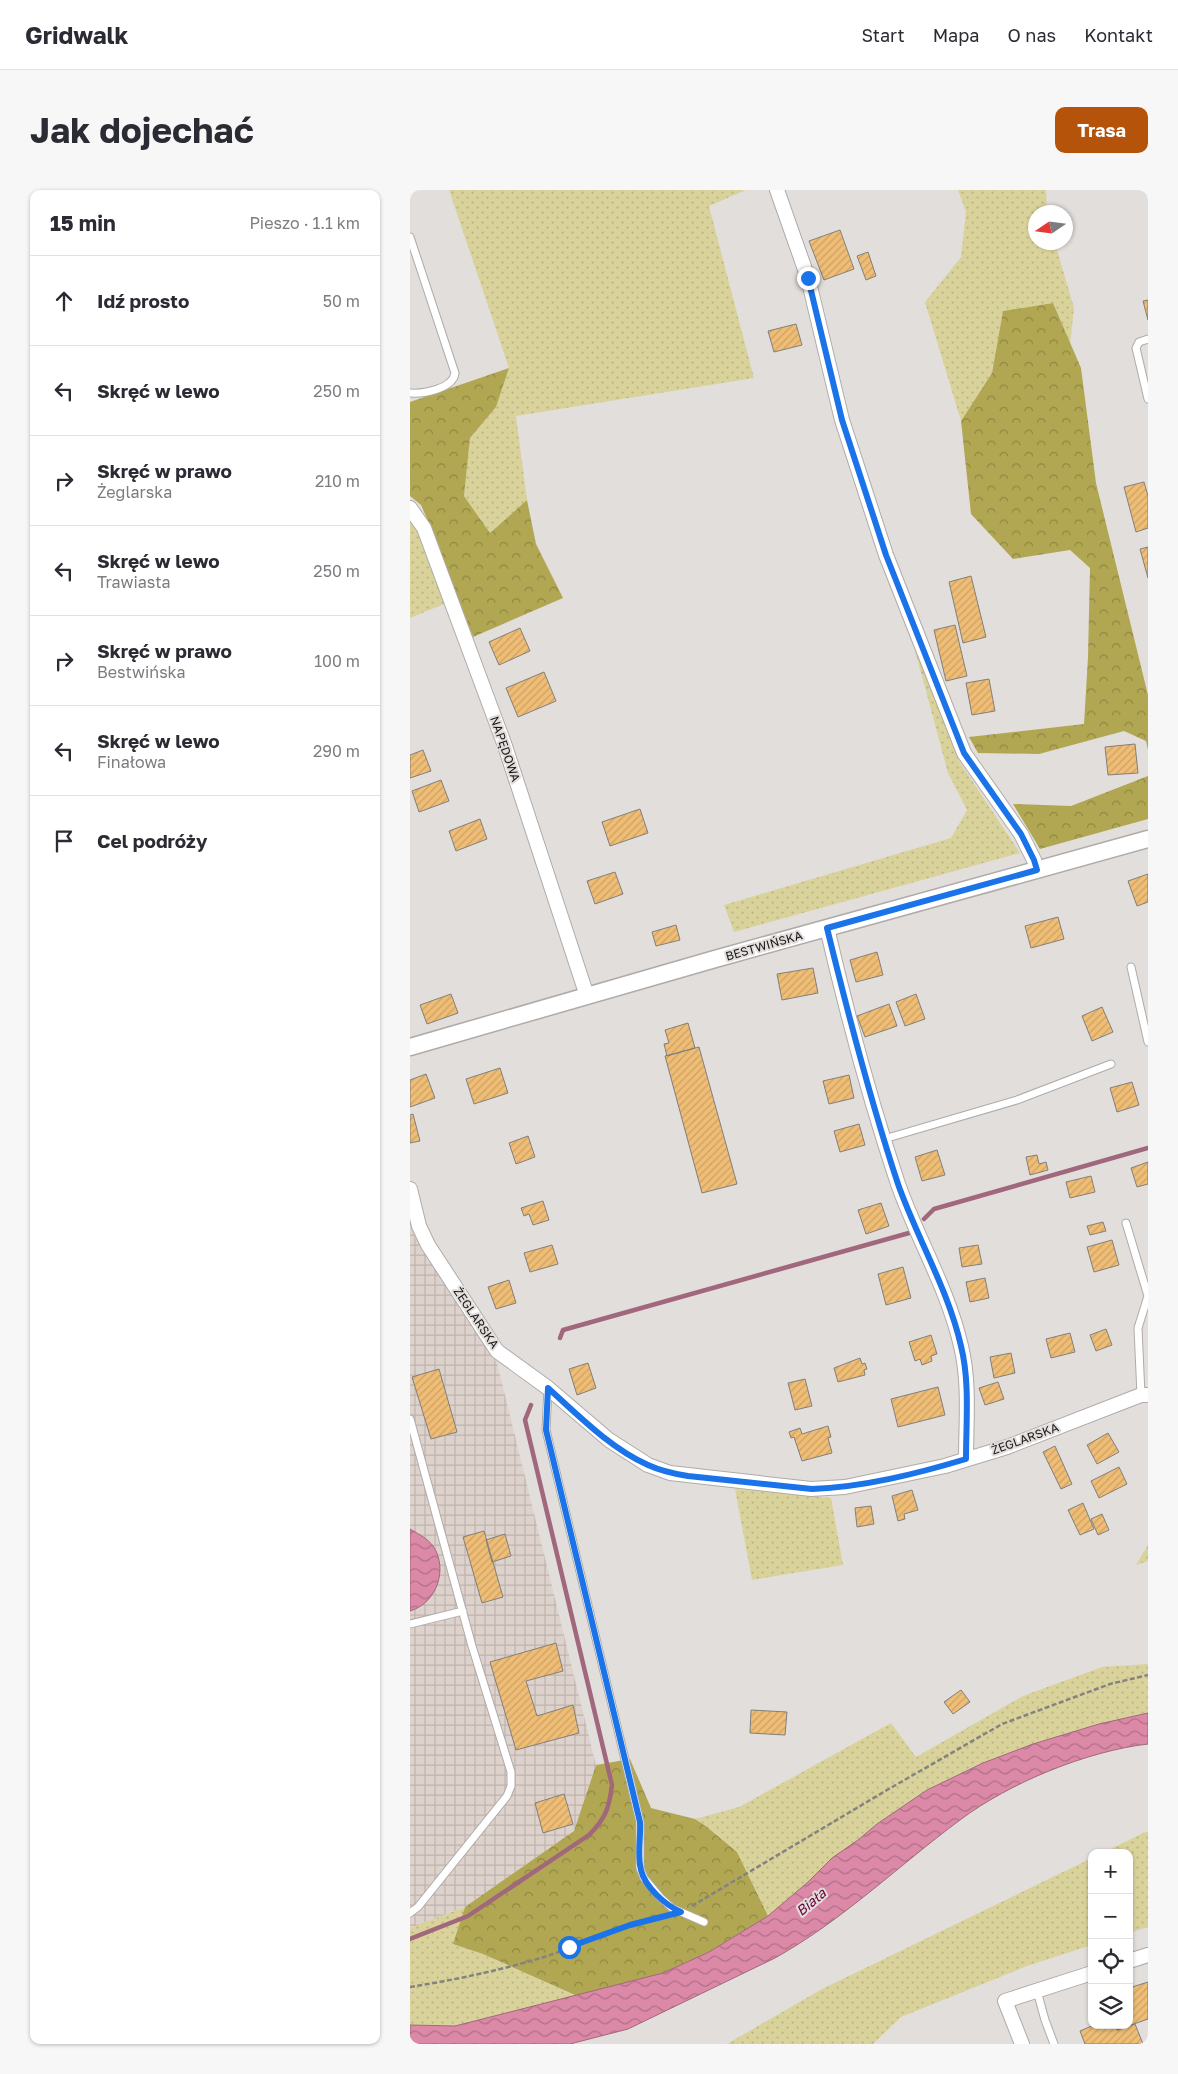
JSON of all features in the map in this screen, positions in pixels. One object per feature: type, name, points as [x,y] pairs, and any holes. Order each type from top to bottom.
[{"type":"street","points":[[777,190],[808,278],[842,420],[886,555],[964,753],[1021,834],[1037,870]]},
{"type":"street","name":"NAPĘDOWA","points":[[410,508],[424,528],[505,746],[587,996]]},
{"type":"street","name":"BESTWIŃSKA","points":[[410,1047],[1148,839]]},
{"type":"street","points":[[827,928],[884,1138],[899,1184],[932,1262],[962,1346],[966,1376],[966,1459]]},
{"type":"street","name":"ŻEGLARSKA","points":[[410,1189],[419,1226],[428,1246],[497,1351],[548,1388],[609,1440],[631,1456],[670,1473],[812,1489],[875,1482],[1007,1447],[1145,1395]]},
{"type":"street","points":[[1133,1960],[1148,1955]]},
{"type":"street","points":[[1022,2044],[1005,2001],[1088,1974]]},
{"type":"lane","points":[[410,237],[454,373],[452,381],[448,384],[421,393],[410,393]]},
{"type":"lane","points":[[1148,339],[1139,342],[1136,348],[1148,399]]},
{"type":"lane","points":[[1131,967],[1148,1042]]},
{"type":"lane","points":[[884,1138],[1017,1100],[1111,1064]]},
{"type":"lane","points":[[1126,1223],[1148,1296],[1138,1328],[1145,1395]]},
{"type":"lane","points":[[548,1388],[546,1430],[640,1822],[640,1868],[644,1878],[672,1908],[704,1922]]},
{"type":"lane","points":[[410,1419],[463,1611],[511,1772],[511,1786],[507,1796],[418,1907],[410,1913]]},
{"type":"lane","points":[[410,1624],[463,1611]]},
{"type":"lane","points":[[1037,1991],[1054,2044]]},
{"type":"path","points":[[410,1987],[442,1982],[545,1957],[630,1925],[681,1912],[1002,1724],[1110,1684],[1148,1675]]},
{"type":"shaded area","points":[[449,190],[746,190],[709,206],[754,378],[516,416],[527,500],[490,533],[464,496],[470,438],[496,407],[509,368]]},
{"type":"shaded area","points":[[958,190],[1046,190],[1047,205],[1028,205],[1028,250],[1057,250],[1074,308],[1070,344],[1053,303],[1003,311],[992,373],[961,421],[925,302],[961,257],[966,212]]},
{"type":"shaded area","points":[[410,518],[417,528],[444,604],[410,618]]},
{"type":"shaded area","points":[[913,643],[959,761],[1020,853],[734,932],[724,905],[951,838],[967,810],[948,773]]},
{"type":"shaded area","points":[[410,1213],[415,1237],[497,1363],[596,1765],[574,1831],[465,1907],[410,1928]]},
{"type":"shaded area","points":[[735,1489],[831,1498],[843,1565],[752,1580]]},
{"type":"shaded area","points":[[1148,1545],[1148,1561],[1136,1565]]},
{"type":"shaded area","points":[[1148,1664],[1148,1713],[1099,1724],[1033,1744],[983,1763],[927,1790],[832,1858],[808,1882],[768,1916],[737,1852],[695,1819],[739,1807],[891,1723],[916,1757],[1023,1696],[1102,1667]]},
{"type":"shaded area","points":[[1148,1832],[1148,1927],[1133,1932],[1133,1849],[1111,1849]]},
{"type":"shaded area","points":[[1088,1860],[1088,1946],[1027,1966],[901,2017],[873,2044],[727,2044],[822,1989]]},
{"type":"shaded area","points":[[465,1907],[454,1944],[483,1954],[576,1996],[455,2026],[410,2025],[410,1928]]},
{"type":"green space","points":[[1053,303],[1081,368],[1096,483],[1148,695],[1148,750],[1146,741],[1124,731],[1039,754],[978,753],[969,737],[1084,724],[1090,568],[1070,550],[1013,559],[971,514],[961,421],[992,373],[1003,311]]},
{"type":"green space","points":[[509,368],[496,407],[470,438],[464,496],[490,533],[527,500],[536,544],[563,598],[473,637],[421,505],[410,496],[410,402]]},
{"type":"green space","points":[[1148,776],[1148,819],[1040,849],[1013,804],[1071,806]]},
{"type":"green space","points":[[630,1759],[651,1808],[695,1819],[737,1852],[768,1916],[709,1952],[663,1973],[577,1996],[483,1954],[453,1944],[465,1907],[574,1831],[596,1765]]},
{"type":"water","points":[[410,1529],[425,1538],[434,1547],[439,1560],[440,1570],[439,1579],[432,1595],[426,1602],[410,1611]]},
{"type":"water","name":"Biała","points":[[1148,1713],[1148,1744],[1124,1748],[1075,1761],[1001,1794],[960,1820],[847,1910],[800,1943],[775,1958],[628,2029],[570,2044],[410,2044],[410,2025],[455,2026],[663,1973],[709,1952],[768,1916],[808,1882],[832,1858],[927,1790],[983,1763],[1033,1744],[1099,1724]]},
{"type":"building","points":[[840,230],[854,269],[824,280],[809,241]]},
{"type":"building","points":[[868,252],[876,276],[866,280],[857,256]]},
{"type":"building","points":[[1148,300],[1148,320],[1143,301]]},
{"type":"building","points":[[796,324],[802,345],[774,352],[768,331]]},
{"type":"building","points":[[1144,482],[1148,496],[1148,528],[1136,532],[1124,487]]},
{"type":"building","points":[[1148,547],[1148,578],[1140,549]]},
{"type":"building","points":[[971,576],[986,637],[963,643],[949,582]]},
{"type":"building","points":[[955,625],[967,676],[946,681],[934,630]]},
{"type":"building","points":[[520,628],[530,651],[499,665],[489,642]]},
{"type":"building","points":[[544,672],[556,701],[518,717],[506,688]]},
{"type":"building","points":[[989,679],[995,711],[972,715],[966,683]]},
{"type":"building","points":[[1135,744],[1138,773],[1108,775],[1105,747]]},
{"type":"building","points":[[423,750],[431,771],[410,778],[410,755]]},
{"type":"building","points":[[441,780],[449,801],[419,812],[412,791]]},
{"type":"building","points":[[640,809],[648,833],[610,846],[602,822]]},
{"type":"building","points":[[480,819],[487,839],[456,851],[449,831]]},
{"type":"building","points":[[615,872],[623,894],[595,904],[587,881]]},
{"type":"building","points":[[1148,874],[1148,902],[1137,906],[1128,881]]},
{"type":"building","points":[[1058,917],[1064,939],[1031,948],[1025,926]]},
{"type":"building","points":[[676,925],[680,940],[656,946],[652,932]]},
{"type":"building","points":[[877,952],[883,975],[856,982],[850,960]]},
{"type":"building","points":[[813,968],[818,993],[782,1000],[777,974]]},
{"type":"building","points":[[451,994],[458,1013],[427,1024],[420,1005]]},
{"type":"building","points":[[916,994],[925,1019],[905,1026],[896,1002]]},
{"type":"building","points":[[889,1004],[897,1026],[865,1037],[857,1016]]},
{"type":"building","points":[[1102,1007],[1113,1032],[1092,1041],[1082,1016]]},
{"type":"building","points":[[688,1023],[695,1048],[667,1056],[664,1044],[669,1043],[665,1030]]},
{"type":"building","points":[[699,1047],[737,1184],[702,1193],[665,1056]]},
{"type":"building","points":[[500,1068],[508,1093],[474,1104],[466,1079]]},
{"type":"building","points":[[426,1074],[435,1098],[410,1107],[410,1080]]},
{"type":"building","points":[[849,1075],[854,1098],[829,1104],[823,1081]]},
{"type":"building","points":[[1132,1082],[1139,1105],[1117,1112],[1110,1088]]},
{"type":"building","points":[[413,1114],[420,1141],[410,1143],[410,1115]]},
{"type":"building","points":[[859,1124],[865,1145],[840,1152],[834,1131]]},
{"type":"building","points":[[528,1136],[535,1157],[516,1164],[509,1143]]},
{"type":"building","points":[[937,1150],[945,1175],[922,1181],[915,1157]]},
{"type":"building","points":[[1037,1155],[1039,1164],[1046,1162],[1048,1170],[1030,1175],[1026,1157]]},
{"type":"building","points":[[1148,1162],[1148,1184],[1137,1187],[1131,1168]]},
{"type":"building","points":[[1091,1176],[1095,1192],[1070,1198],[1066,1182]]},
{"type":"building","points":[[543,1201],[549,1220],[533,1225],[529,1214],[524,1216],[521,1208]]},
{"type":"building","points":[[881,1203],[889,1226],[866,1234],[858,1210]]},
{"type":"building","points":[[1103,1222],[1106,1231],[1090,1235],[1087,1226]]},
{"type":"building","points":[[1112,1240],[1119,1265],[1094,1272],[1087,1247]]},
{"type":"building","points":[[552,1245],[558,1264],[530,1272],[524,1253]]},
{"type":"building","points":[[978,1245],[982,1264],[962,1267],[959,1248]]},
{"type":"building","points":[[903,1267],[911,1298],[886,1305],[878,1274]]},
{"type":"building","points":[[985,1278],[989,1298],[970,1302],[966,1282]]},
{"type":"building","points":[[509,1280],[516,1303],[496,1309],[488,1287]]},
{"type":"building","points":[[1106,1329],[1112,1345],[1096,1351],[1090,1335]]},
{"type":"building","points":[[1070,1333],[1075,1352],[1051,1358],[1046,1339]]},
{"type":"building","points":[[931,1335],[937,1354],[931,1356],[932,1361],[922,1365],[920,1359],[915,1361],[909,1342]]},
{"type":"building","points":[[1011,1353],[1015,1373],[994,1378],[990,1357]]},
{"type":"building","points":[[860,1358],[862,1364],[865,1363],[867,1369],[864,1370],[865,1375],[838,1382],[834,1368]]},
{"type":"building","points":[[588,1363],[596,1388],[577,1395],[569,1369]]},
{"type":"building","points":[[439,1369],[457,1432],[431,1439],[412,1377]]},
{"type":"building","points":[[805,1379],[812,1406],[795,1410],[788,1383]]},
{"type":"building","points":[[998,1382],[1004,1399],[985,1405],[979,1388]]},
{"type":"building","points":[[938,1387],[945,1415],[898,1427],[891,1399]]},
{"type":"building","points":[[828,1426],[831,1437],[828,1438],[832,1453],[802,1461],[794,1437],[791,1438],[789,1432],[800,1428],[802,1434]]},
{"type":"building","points":[[1108,1433],[1119,1452],[1097,1464],[1087,1445]]},
{"type":"building","points":[[1055,1446],[1072,1484],[1061,1489],[1043,1452]]},
{"type":"building","points":[[1119,1467],[1127,1484],[1099,1498],[1091,1481]]},
{"type":"building","points":[[912,1490],[918,1510],[904,1514],[905,1519],[898,1521],[892,1496]]},
{"type":"building","points":[[1083,1503],[1094,1529],[1080,1535],[1068,1510]]},
{"type":"building","points":[[871,1506],[874,1524],[857,1527],[855,1508]]},
{"type":"building","points":[[1102,1514],[1109,1530],[1098,1535],[1091,1519]]},
{"type":"building","points":[[484,1531],[503,1597],[482,1603],[463,1537]]},
{"type":"building","points":[[505,1534],[511,1556],[492,1562],[486,1540]]},
{"type":"building","points":[[556,1643],[563,1671],[526,1681],[537,1716],[573,1705],[579,1733],[516,1750],[490,1662]]},
{"type":"building","points":[[961,1690],[970,1702],[953,1714],[944,1702]]},
{"type":"building","points":[[751,1710],[787,1712],[785,1735],[750,1733]]},
{"type":"building","points":[[564,1794],[573,1824],[543,1833],[535,1803]]},
{"type":"building","points":[[1148,1982],[1148,2019],[1133,2024],[1133,1987]]},
{"type":"building","points":[[1135,2024],[1143,2044],[1085,2044],[1080,2031],[1088,2028],[1117,2030],[1133,2029],[1133,2025]]},
{"type":"waterway","points":[[924,1219],[934,1209],[1148,1148]]},
{"type":"waterway","points":[[560,1338],[563,1330],[909,1233]]},
{"type":"waterway","points":[[410,1939],[468,1916],[589,1835],[603,1818],[610,1800],[612,1785],[525,1420],[531,1405]]},
{"type":"route","points":[[569,1947],[655,1917],[681,1912],[672,1908],[660,1897],[644,1878],[640,1868],[640,1822],[546,1430],[545,1411],[548,1388],[609,1440],[631,1456],[670,1473],[812,1489],[845,1487],[875,1482],[945,1466],[966,1459],[966,1376],[962,1346],[953,1316],[899,1184],[871,1093],[827,928],[1037,870],[1021,834],[964,753],[886,555],[842,420],[808,278]]}]
